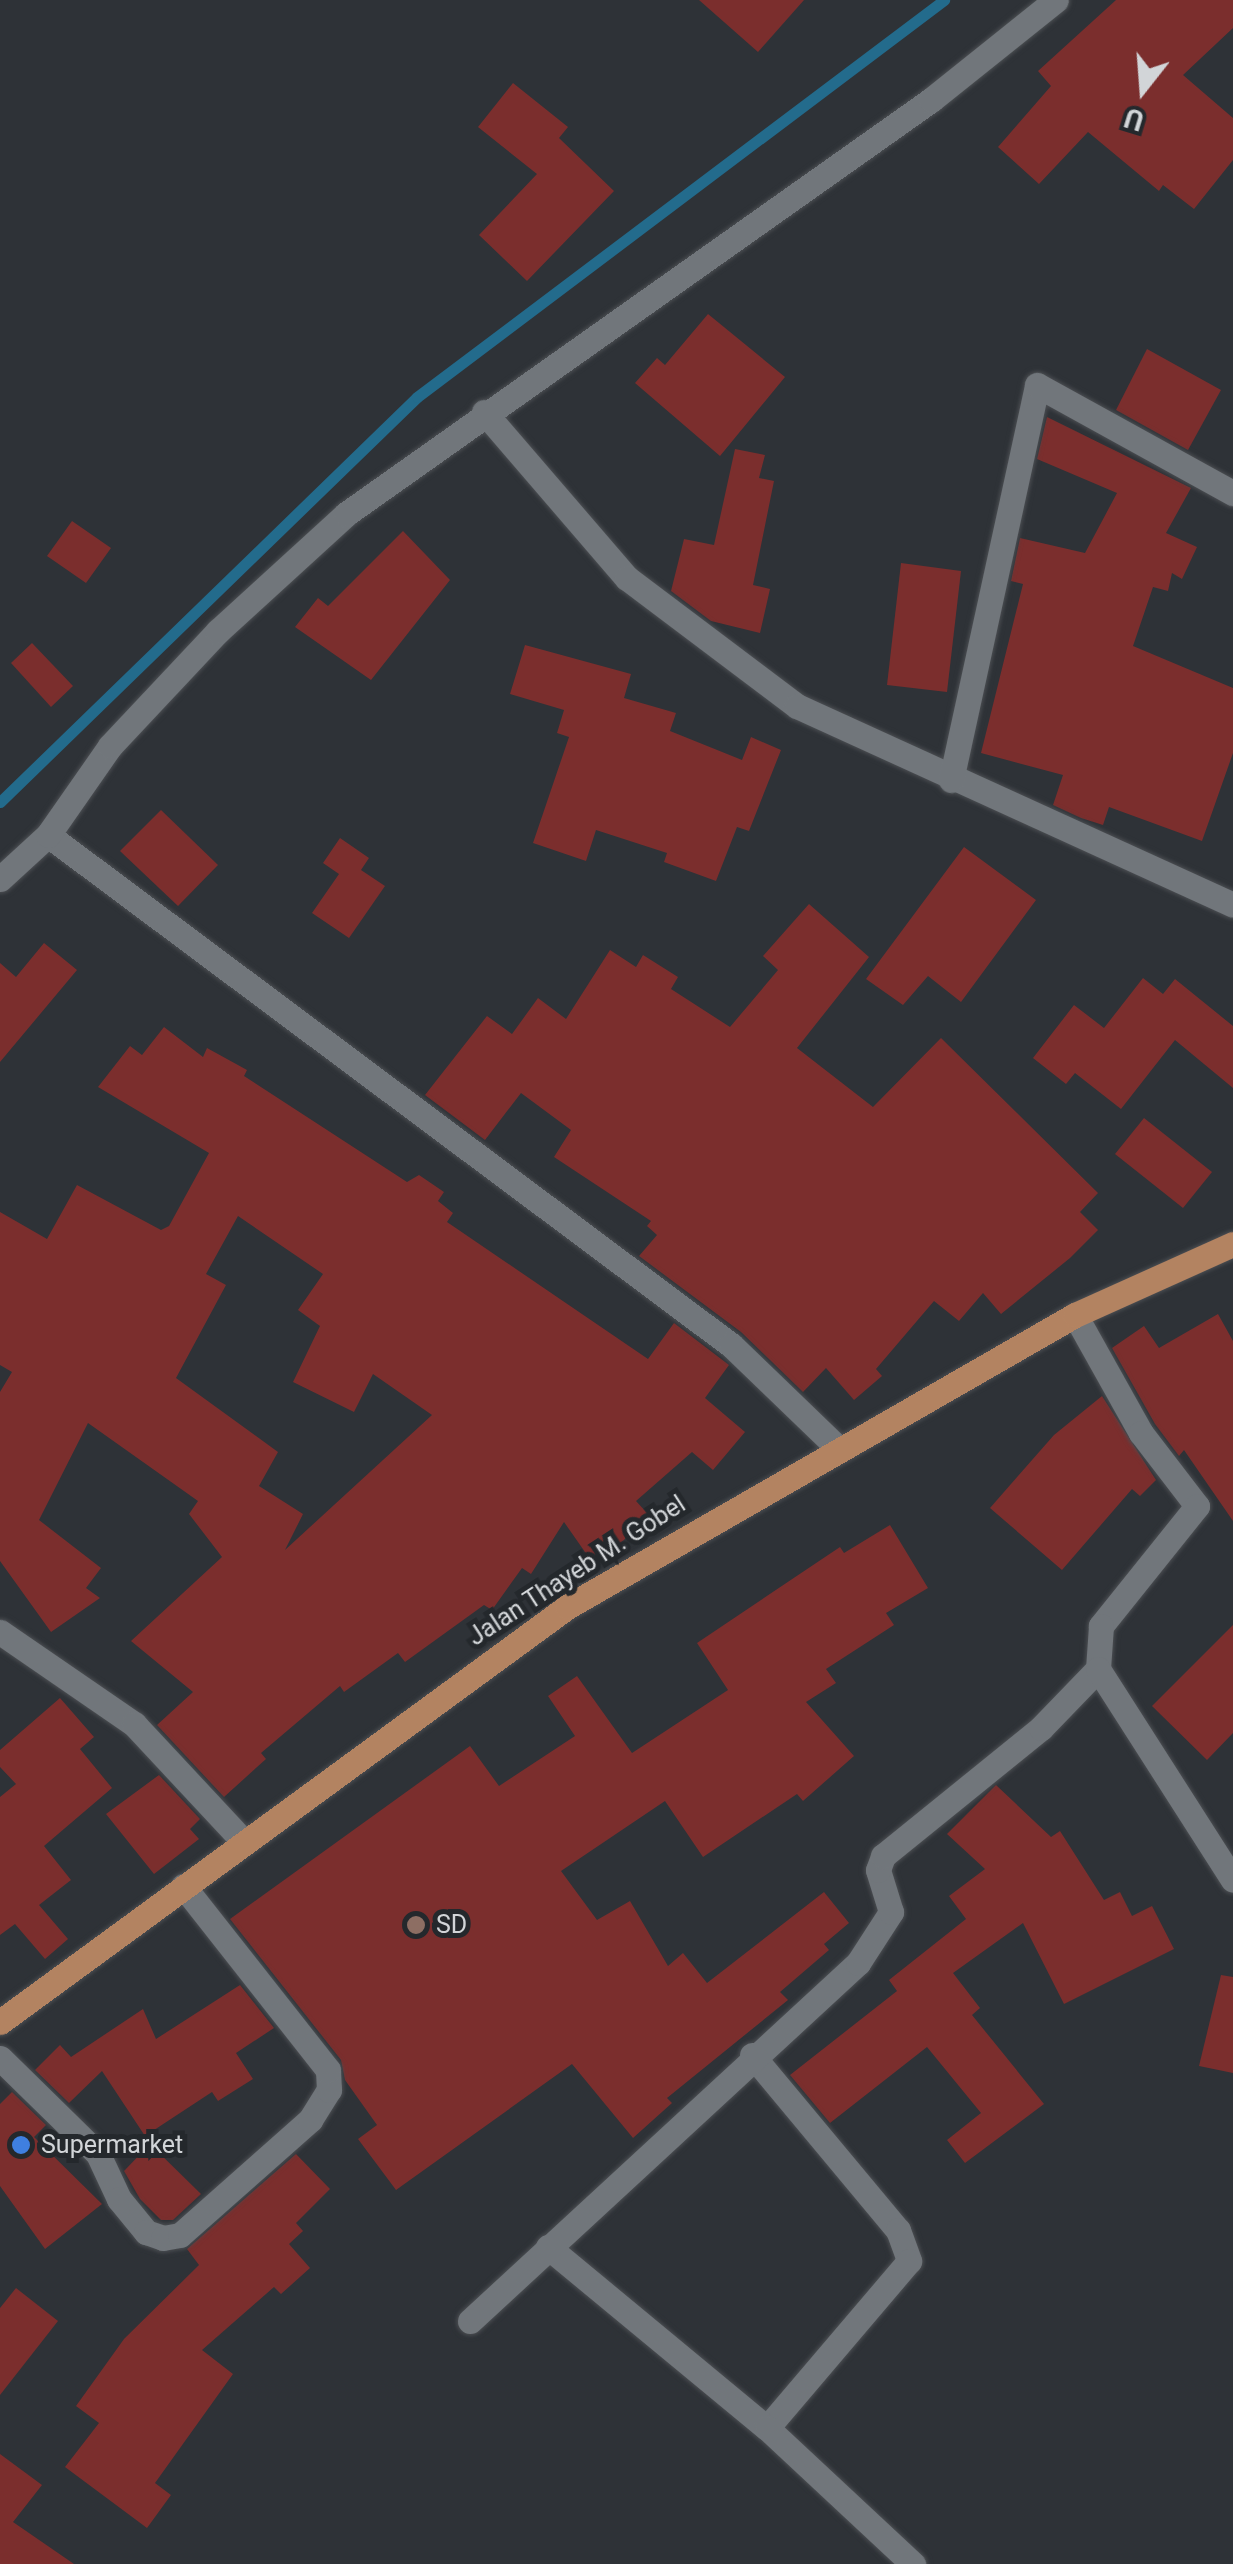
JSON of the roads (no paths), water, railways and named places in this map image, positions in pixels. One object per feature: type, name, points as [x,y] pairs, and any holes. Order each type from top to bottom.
[{"type":"main road","name":"Jalan Thayeb M. Gobel","points":[[0,2022],[567,1607],[836,1446],[1075,1316],[1233,1244]]},
{"type":"street","points":[[0,879],[48,835],[110,746],[218,631],[346,514],[484,412],[930,100],[1056,0]]},
{"type":"street","points":[[951,780],[1037,385],[1233,493]]},
{"type":"street","points":[[484,412],[626,578],[669,614],[798,706],[951,780],[1186,876],[1233,905]]},
{"type":"street","points":[[48,835],[731,1345],[836,1446]]},
{"type":"street","points":[[1075,1316],[1141,1433],[1197,1506],[1102,1626],[1098,1669],[1233,1880]]},
{"type":"street","points":[[0,1632],[134,1724],[244,1842]]},
{"type":"street","points":[[470,2321],[879,1940],[891,1912],[878,1870],[883,1856],[1041,1728],[1098,1669]]},
{"type":"street","points":[[0,2058],[98,2154],[120,2199],[146,2232],[163,2238],[180,2235],[310,2120],[329,2090],[328,2070],[183,1886]]},
{"type":"street","points":[[752,2055],[898,2230],[908,2261],[767,2428]]},
{"type":"street","points":[[548,2247],[767,2428],[913,2564]]},
{"type":"waterway","points":[[0,802],[417,397],[944,0]]},
{"type":"place","name":"SD","points":[[416,1925]]},
{"type":"place","name":"Supermarket","points":[[21,2145]]}]
